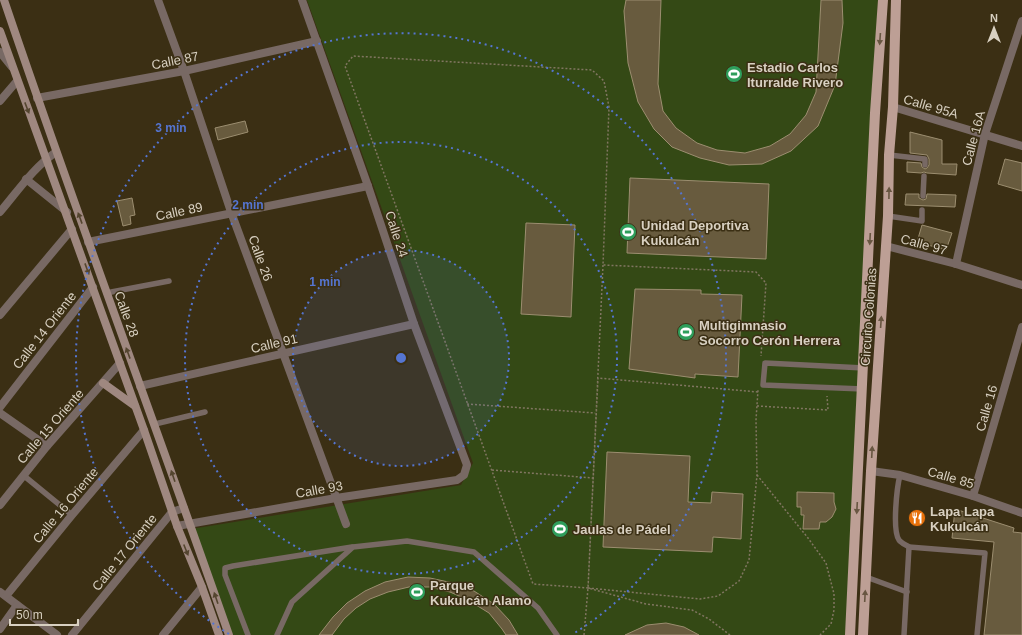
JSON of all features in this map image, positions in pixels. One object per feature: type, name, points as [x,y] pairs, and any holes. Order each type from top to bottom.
[{"type":"main road","name":"Circuito Colonias","points":[[850,635],[863,389],[875,113],[883,0]]},
{"type":"main road","name":"Circuito Colonias","points":[[863,635],[871,471],[888,216],[889,155],[893,107],[896,0]]},
{"type":"main road","points":[[861,421],[874,422]]},
{"type":"street","name":"Calle 28","points":[[4,0],[56,152],[106,293],[155,424],[229,635]]},
{"type":"street","name":"Calle 26","points":[[158,0],[184,71],[231,212],[346,524]]},
{"type":"street","name":"Calle 24","points":[[302,0],[368,186],[414,324],[467,465],[464,475]]},
{"type":"street","name":"Calle 16A","points":[[956,264],[986,134],[1022,21]]},
{"type":"street","name":"Calle 28","points":[[0,31],[17,81],[67,212],[177,526],[202,587],[219,635]]},
{"type":"street","name":"Calle 87","points":[[37,98],[184,71],[317,41]]},
{"type":"street","points":[[0,52],[13,67]]},
{"type":"street","points":[[0,101],[17,81]]},
{"type":"street","name":"Calle 95A","points":[[893,107],[1022,146]]},
{"type":"street","points":[[0,212],[26,179],[46,159],[56,152]]},
{"type":"street","points":[[26,179],[67,212]]},
{"type":"street","name":"Calle 89","points":[[88,242],[231,212],[368,186]]},
{"type":"street","points":[[0,198],[7,204]]},
{"type":"street","points":[[0,315],[72,229]]},
{"type":"street","name":"Calle 97","points":[[886,246],[956,264],[1022,284]]},
{"type":"street","name":"Calle 14 Oriente","points":[[0,407],[93,287]]},
{"type":"street","name":"Calle 91","points":[[140,386],[414,324]]},
{"type":"street","name":"Calle 16","points":[[973,496],[1022,327]]},
{"type":"street","name":"Calle 15 Oriente","points":[[0,505],[46,446],[120,363]]},
{"type":"street","points":[[103,383],[135,406]]},
{"type":"street","points":[[0,413],[46,446]]},
{"type":"street","name":"Calle 16 Oriente","points":[[3,594],[144,430]]},
{"type":"street","name":"Calle 85","points":[[871,471],[900,475],[973,496],[1022,513]]},
{"type":"street","name":"Calle 93","points":[[177,526],[336,498],[457,480],[464,475]]},
{"type":"street","name":"Calle 17 Oriente","points":[[72,635],[172,512],[184,508]]},
{"type":"street","points":[[163,635],[202,587]]},
{"type":"street","points":[[3,594],[57,635]]},
{"type":"street","points":[[0,629],[17,605]]},
{"type":"lane","points":[[889,155],[925,159],[925,166]]},
{"type":"lane","points":[[923,196],[924,176]]},
{"type":"lane","points":[[888,216],[922,221],[922,210]]},
{"type":"lane","points":[[106,293],[169,281]]},
{"type":"lane","points":[[863,389],[763,385],[765,363],[864,368]]},
{"type":"lane","points":[[155,424],[205,412]]},
{"type":"lane","points":[[23,475],[72,515]]},
{"type":"lane","points":[[900,475],[897,485],[896,531],[899,541],[909,547],[986,554],[977,635]]},
{"type":"lane","points":[[248,635],[225,575],[225,568],[353,547],[407,542],[474,552],[538,608],[557,635]]},
{"type":"lane","points":[[277,635],[292,602],[353,547]]},
{"type":"lane","points":[[904,635],[909,547]]},
{"type":"lane","points":[[866,577],[907,592]]},
{"type":"path","points":[[588,588],[609,107],[604,81],[592,70],[353,56],[345,66],[533,584],[700,599],[718,596],[739,581],[749,560],[757,475],[756,406],[758,384]]},
{"type":"path","points":[[603,265],[756,272],[766,283],[760,360]]},
{"type":"path","points":[[584,635],[588,588],[598,378],[758,392]]},
{"type":"path","points":[[756,406],[828,410],[827,388]]},
{"type":"path","points":[[468,404],[596,413]]},
{"type":"path","points":[[492,470],[593,478]]},
{"type":"path","points":[[757,475],[808,538],[826,563],[834,594],[834,610],[831,624],[820,635]]},
{"type":"path","points":[[588,588],[646,604],[692,610],[708,619],[730,635]]},
{"type":"green space","name":"Unidad Deportiva Kukulcán","points":[[307,0],[878,0],[848,635],[229,635],[191,529],[461,485],[473,463]]},
{"type":"building","points":[[626,0],[661,0],[658,84],[663,111],[676,128],[697,143],[717,150],[745,153],[770,146],[790,134],[806,115],[816,92],[821,0],[842,0],[843,23],[835,85],[818,126],[791,151],[762,164],[729,165],[700,158],[672,147],[654,129],[638,102],[628,63],[624,11]]},
{"type":"building","points":[[245,121],[248,132],[218,140],[215,128]]},
{"type":"building","points":[[910,132],[942,140],[942,164],[957,164],[956,175],[907,172],[907,162],[921,163],[922,167],[925,169],[929,165],[927,155],[910,153]]},
{"type":"building","points":[[1005,159],[1022,163],[1022,191],[998,184]]},
{"type":"building","points":[[630,178],[769,184],[766,259],[627,253]]},
{"type":"building","points":[[906,194],[919,194],[919,198],[923,200],[926,199],[927,194],[956,195],[955,207],[905,205]]},
{"type":"building","points":[[132,198],[135,215],[130,216],[131,224],[123,226],[117,201]]},
{"type":"building","points":[[526,223],[575,225],[571,317],[521,314]]},
{"type":"building","points":[[922,225],[952,233],[946,250],[917,242]]},
{"type":"building","name":"Multigimnasio Socorro Cerón Herrera","points":[[635,289],[701,290],[701,294],[742,295],[738,377],[695,374],[695,378],[629,369]]},
{"type":"building","points":[[607,452],[690,456],[688,502],[711,503],[712,492],[743,494],[741,539],[713,537],[712,552],[603,547]]},
{"type":"building","points":[[797,492],[834,493],[836,509],[832,517],[826,522],[820,522],[819,529],[803,529],[804,515],[801,515],[801,507],[797,507]]},
{"type":"building","points":[[955,509],[1014,528],[1013,532],[1022,533],[1022,635],[984,635],[994,542],[952,538]]},
{"type":"building","points":[[408,577],[430,578],[453,583],[474,591],[494,604],[509,620],[518,635],[506,635],[489,613],[468,600],[450,592],[430,587],[409,587],[388,592],[370,599],[356,608],[344,619],[332,635],[319,635],[333,617],[347,603],[365,591],[385,582]]},
{"type":"building","points":[[666,623],[684,627],[699,635],[625,635],[647,625]]},
{"type":"place","name":"Estadio Carlos Iturralde Rivero","points":[[734,74]]},
{"type":"place","name":"Unidad Deportiva Kukulcán","points":[[628,232]]},
{"type":"place","name":"Multigimnasio Socorro Cerón Herrera","points":[[686,332]]},
{"type":"place","name":"Lapa Lapa Kukulcán","points":[[917,518]]},
{"type":"place","name":"Jaulas de Pádel","points":[[560,529]]},
{"type":"place","name":"Parque Kukulcán Alamo","points":[[417,592]]}]
